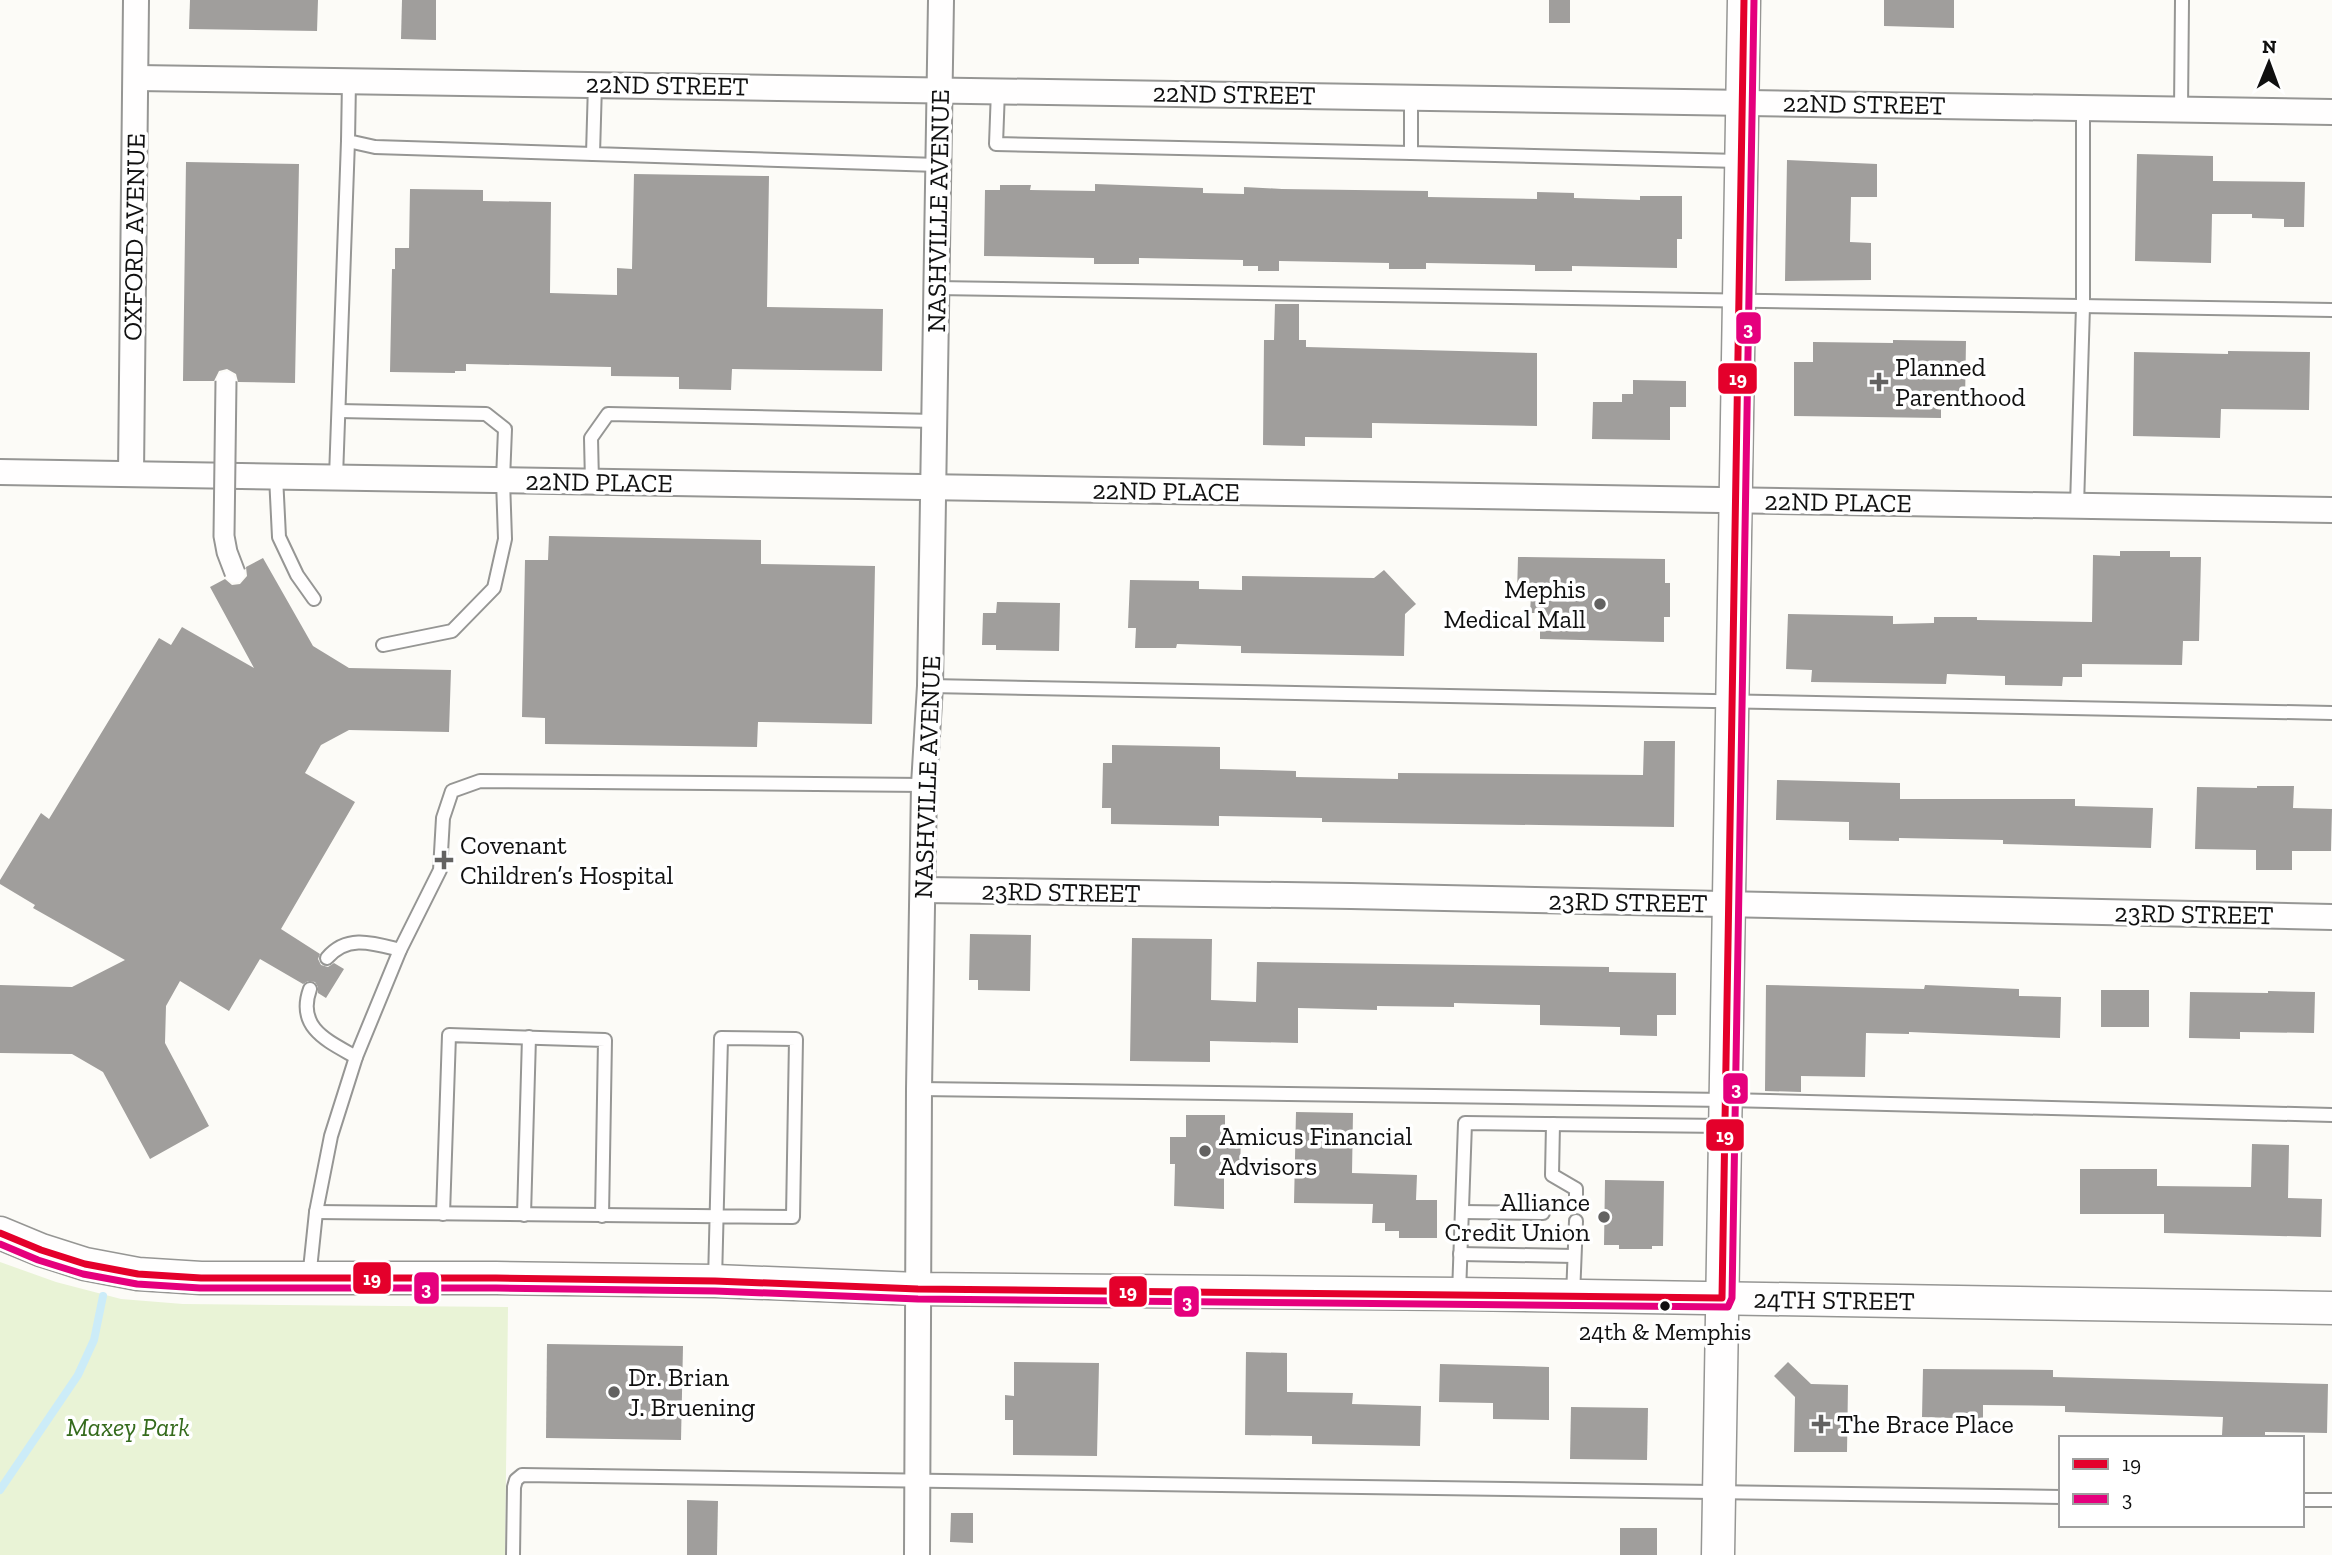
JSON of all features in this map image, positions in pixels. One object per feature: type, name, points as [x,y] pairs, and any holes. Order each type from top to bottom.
[{"type":"street","name":"OXFORD AVENUE","points":[[131,474],[136,0]]},
{"type":"street","name":"NASHVILLE AVENUE","points":[[917,1555],[919,1089],[924,785],[930,686],[941,0]]},
{"type":"street","points":[[1718,1555],[1744,0]]},
{"type":"street","name":"22ND STREET","points":[[136,78],[2332,112]]},
{"type":"street","points":[[226,382],[225,536],[227,552],[235,573]]},
{"type":"street","name":"22ND PLACE","points":[[0,472],[2332,510]]},
{"type":"street","name":"23RD STREET","points":[[923,890],[2332,917]]},
{"type":"street","name":"24TH STREET","points":[[0,1233],[85,1264],[138,1274],[201,1279],[496,1278],[715,1281],[918,1289],[1459,1294],[2332,1308]]},
{"type":"lane","points":[[2180,110],[2182,0]]},
{"type":"lane","points":[[337,477],[349,81]]},
{"type":"lane","points":[[593,154],[595,84]]},
{"type":"lane","points":[[998,90],[996,144],[1742,161]]},
{"type":"lane","points":[[1411,97],[1411,153]]},
{"type":"lane","points":[[2077,506],[2083,306],[2084,108]]},
{"type":"lane","points":[[348,141],[375,147],[938,165]]},
{"type":"lane","points":[[936,288],[2332,310]]},
{"type":"lane","points":[[339,411],[486,414],[505,429],[505,540],[494,588],[453,631],[383,645]]},
{"type":"lane","points":[[592,482],[591,438],[608,414],[934,421]]},
{"type":"lane","points":[[276,476],[279,537],[297,575],[314,599]]},
{"type":"lane","points":[[930,686],[2332,713]]},
{"type":"lane","points":[[309,1279],[316,1212],[331,1136],[356,1057],[400,950],[440,870],[443,818],[452,791],[480,781],[924,785]]},
{"type":"lane","points":[[327,958],[337,947],[354,943],[370,943],[400,950]]},
{"type":"lane","points":[[310,989],[306,1002],[310,1022],[319,1036],[356,1057]]},
{"type":"lane","points":[[443,1214],[449,1035],[605,1040],[602,1216]]},
{"type":"lane","points":[[524,1215],[529,1037]]},
{"type":"lane","points":[[316,1212],[602,1216],[717,1217],[793,1217],[796,1039],[721,1038],[717,1217],[715,1281]]},
{"type":"lane","points":[[919,1089],[1725,1113],[2332,1115]]},
{"type":"lane","points":[[1459,1294],[1465,1123],[1553,1124],[1725,1113]]},
{"type":"lane","points":[[1553,1124],[1552,1175],[1576,1189],[1576,1205]]},
{"type":"lane","points":[[1462,1212],[1543,1213]]},
{"type":"lane","points":[[1573,1296],[1576,1221]]},
{"type":"lane","points":[[1460,1254],[1574,1256]]},
{"type":"lane","points":[[513,1555],[514,1488],[516,1480],[522,1475],[2059,1497]]},
{"type":"lane","points":[[2304,1500],[2332,1500]]},
{"type":"green space","name":"Maxey Park","points":[[0,1262],[56,1282],[121,1299],[183,1304],[508,1307],[505,1555],[0,1555]]},
{"type":"building","points":[[190,0],[318,0],[317,31],[189,29]]},
{"type":"building","points":[[402,0],[436,0],[436,40],[401,39]]},
{"type":"building","points":[[1549,0],[1570,0],[1570,23],[1549,23]]},
{"type":"building","points":[[1884,0],[1954,0],[1954,28],[1884,26]]},
{"type":"building","points":[[2137,154],[2213,156],[2213,181],[2305,182],[2304,227],[2284,227],[2284,219],[2252,218],[2252,214],[2212,214],[2211,263],[2135,261]]},
{"type":"building","points":[[1787,160],[1877,164],[1877,197],[1851,197],[1850,242],[1871,243],[1871,280],[1785,281]]},
{"type":"building","points":[[186,162],[299,164],[295,383],[238,382],[236,374],[227,369],[219,371],[214,381],[183,381]]},
{"type":"building","points":[[634,174],[769,176],[767,307],[883,309],[882,371],[732,369],[731,390],[679,389],[679,377],[611,376],[611,367],[466,364],[466,371],[455,373],[390,372],[392,269],[395,269],[395,248],[409,248],[410,189],[483,190],[483,201],[551,202],[550,293],[617,295],[617,268],[632,269]]},
{"type":"building","points":[[1095,184],[1203,188],[1203,193],[1244,194],[1244,187],[1428,191],[1428,197],[1537,199],[1537,192],[1574,193],[1574,198],[1640,200],[1640,196],[1682,196],[1682,239],[1677,239],[1677,268],[1572,266],[1572,271],[1535,271],[1535,265],[1426,263],[1426,269],[1389,269],[1389,263],[1279,261],[1279,271],[1258,271],[1258,266],[1243,266],[1243,260],[1139,258],[1139,264],[1094,264],[1094,258],[984,256],[985,190],[1000,190],[1000,185],[1031,185],[1030,190],[1095,191]]},
{"type":"building","points":[[1275,304],[1299,304],[1299,340],[1306,340],[1306,347],[1537,353],[1537,426],[1372,423],[1372,438],[1305,437],[1305,446],[1263,445],[1264,340],[1274,340]]},
{"type":"building","name":"Planned Parenthood","points":[[1893,340],[1966,341],[1965,403],[1941,403],[1941,418],[1794,416],[1794,362],[1813,362],[1813,342],[1893,343]]},
{"type":"building","points":[[2228,351],[2310,352],[2309,410],[2221,409],[2220,438],[2133,436],[2134,352],[2228,354]]},
{"type":"building","points":[[1633,380],[1686,381],[1686,407],[1670,407],[1670,440],[1592,439],[1593,402],[1622,402],[1622,394],[1633,394]]},
{"type":"building","points":[[549,536],[761,540],[761,564],[875,566],[872,724],[758,722],[757,747],[545,744],[545,718],[522,717],[525,560],[548,560]]},
{"type":"building","points":[[2120,551],[2170,551],[2170,557],[2201,557],[2199,641],[2183,641],[2182,665],[2082,664],[2082,677],[2063,677],[2062,686],[2005,685],[2005,676],[1947,674],[1946,684],[1811,682],[1812,670],[1786,669],[1788,614],[1893,616],[1893,624],[1934,623],[1934,617],[2092,622],[2093,555],[2120,556]]},
{"type":"building","name":"Mephis Medical Mall","points":[[1518,557],[1665,559],[1665,583],[1670,583],[1670,617],[1664,617],[1664,642],[1540,639],[1540,613],[1530,613],[1531,595],[1517,594]]},
{"type":"building","points":[[263,558],[313,646],[349,668],[451,670],[449,732],[349,730],[321,745],[305,773],[355,802],[281,929],[320,954],[318,959],[321,965],[328,967],[334,963],[344,969],[326,998],[318,993],[315,982],[308,981],[303,984],[260,959],[229,1011],[180,981],[166,1006],[165,1043],[209,1126],[150,1159],[103,1072],[72,1054],[0,1053],[0,985],[72,987],[125,960],[33,908],[35,905],[0,884],[0,880],[41,813],[49,819],[159,638],[171,645],[182,627],[254,668],[210,587],[225,579],[232,585],[240,584],[247,576],[246,567]]},
{"type":"building","points":[[1384,570],[1416,604],[1405,614],[1404,656],[1241,653],[1241,646],[1177,644],[1176,648],[1135,648],[1136,628],[1128,628],[1130,580],[1199,581],[1199,589],[1242,590],[1242,576],[1374,578]]},
{"type":"building","points":[[997,602],[1060,603],[1059,651],[996,650],[996,645],[982,645],[983,613],[996,613]]},
{"type":"building","points":[[1644,741],[1675,741],[1674,827],[1322,822],[1322,818],[1219,816],[1219,826],[1111,824],[1111,808],[1102,808],[1103,763],[1112,763],[1112,745],[1220,747],[1220,769],[1296,771],[1296,777],[1398,779],[1398,773],[1643,775]]},
{"type":"building","points":[[1777,780],[1900,783],[1900,799],[2075,799],[2075,806],[2153,808],[2151,848],[2003,844],[2003,840],[1849,840],[1849,822],[1776,820]]},
{"type":"building","points":[[2294,786],[2293,808],[2332,809],[2331,851],[2292,851],[2292,870],[2256,870],[2256,850],[2195,849],[2197,787]]},
{"type":"building","points":[[970,934],[1031,935],[1030,991],[978,990],[978,980],[969,980]]},
{"type":"building","points":[[1132,938],[1212,939],[1211,1000],[1256,1002],[1257,962],[1609,967],[1609,972],[1676,973],[1676,1015],[1657,1015],[1657,1036],[1620,1035],[1620,1027],[1540,1025],[1540,1005],[1454,1003],[1454,1007],[1377,1006],[1377,1010],[1298,1008],[1298,1043],[1210,1041],[1210,1062],[1130,1061]]},
{"type":"building","points":[[1766,985],[1924,989],[1925,985],[2019,989],[2019,996],[2061,997],[2060,1038],[1909,1032],[1866,1033],[1865,1077],[1801,1076],[1801,1092],[1765,1091]]},
{"type":"building","points":[[2101,990],[2149,990],[2149,1027],[2101,1027]]},
{"type":"building","points":[[2190,992],[2315,992],[2314,1033],[2240,1032],[2240,1039],[2189,1038]]},
{"type":"building","points":[[1296,1112],[1353,1113],[1352,1173],[1417,1175],[1416,1200],[1437,1200],[1437,1238],[1399,1238],[1399,1231],[1385,1231],[1385,1223],[1372,1223],[1373,1204],[1294,1203]]},
{"type":"building","name":"Amicus Financial Advisors","points":[[1186,1115],[1225,1115],[1225,1138],[1241,1138],[1240,1165],[1224,1165],[1224,1209],[1174,1206],[1175,1164],[1170,1164],[1170,1137],[1186,1137]]},
{"type":"building","points":[[2252,1144],[2289,1145],[2288,1198],[2322,1199],[2321,1237],[2164,1233],[2164,1214],[2080,1214],[2080,1169],[2157,1169],[2157,1186],[2251,1187]]},
{"type":"building","name":"Alliance Credit Union","points":[[1605,1180],[1664,1181],[1663,1246],[1652,1246],[1652,1249],[1619,1249],[1619,1245],[1604,1245]]},
{"type":"building","name":"Dr. Brian J. Bruening","points":[[547,1344],[683,1346],[681,1440],[546,1438]]},
{"type":"building","points":[[1246,1352],[1287,1353],[1287,1392],[1353,1393],[1352,1404],[1421,1406],[1420,1446],[1312,1444],[1312,1436],[1245,1435]]},
{"type":"building","points":[[1014,1362],[1099,1363],[1097,1456],[1013,1455],[1013,1420],[1005,1420],[1005,1395],[1014,1396]]},
{"type":"building","name":"The Brace Place","points":[[1788,1362],[1811,1384],[1848,1385],[1847,1452],[1794,1452],[1795,1397],[1774,1376]]},
{"type":"building","points":[[1440,1364],[1549,1367],[1549,1420],[1493,1419],[1493,1403],[1439,1402]]},
{"type":"building","points":[[1923,1369],[2053,1370],[2053,1377],[2328,1384],[2327,1433],[2265,1432],[2265,1436],[2222,1435],[2223,1417],[2065,1412],[2065,1406],[1983,1405],[1983,1419],[1922,1417]]},
{"type":"building","points":[[1571,1407],[1648,1408],[1647,1460],[1570,1459]]},
{"type":"building","points":[[687,1500],[718,1501],[717,1555],[687,1555]]},
{"type":"building","points":[[951,1513],[973,1513],[973,1543],[950,1542]]},
{"type":"building","points":[[1620,1528],[1657,1528],[1657,1555],[1620,1555]]},
{"type":"waterway","points":[[0,1490],[78,1375],[94,1340],[103,1296]]},
{"type":"transit line","name":"19","points":[[0,1233],[85,1264],[138,1274],[201,1278],[496,1278],[715,1281],[918,1289],[1722,1298],[1744,0]]},
{"type":"transit line","name":"3","points":[[0,1244],[38,1260],[83,1274],[137,1284],[200,1288],[496,1288],[715,1291],[918,1299],[1728,1307],[1732,1298],[1754,0]]},
{"type":"place","name":"Planned Parenthood","points":[[1879,382]]},
{"type":"place","name":"Mephis Medical Mall","points":[[1600,604]]},
{"type":"place","name":"Covenant Children’s Hospital","points":[[444,860]]},
{"type":"place","name":"Amicus Financial Advisors","points":[[1205,1151]]},
{"type":"place","name":"Alliance Credit Union","points":[[1604,1217]]},
{"type":"place","name":"24th & Memphis","points":[[1665,1306]]},
{"type":"place","name":"Dr. Brian J. Bruening","points":[[614,1392]]},
{"type":"place","name":"The Brace Place","points":[[1821,1424]]}]
